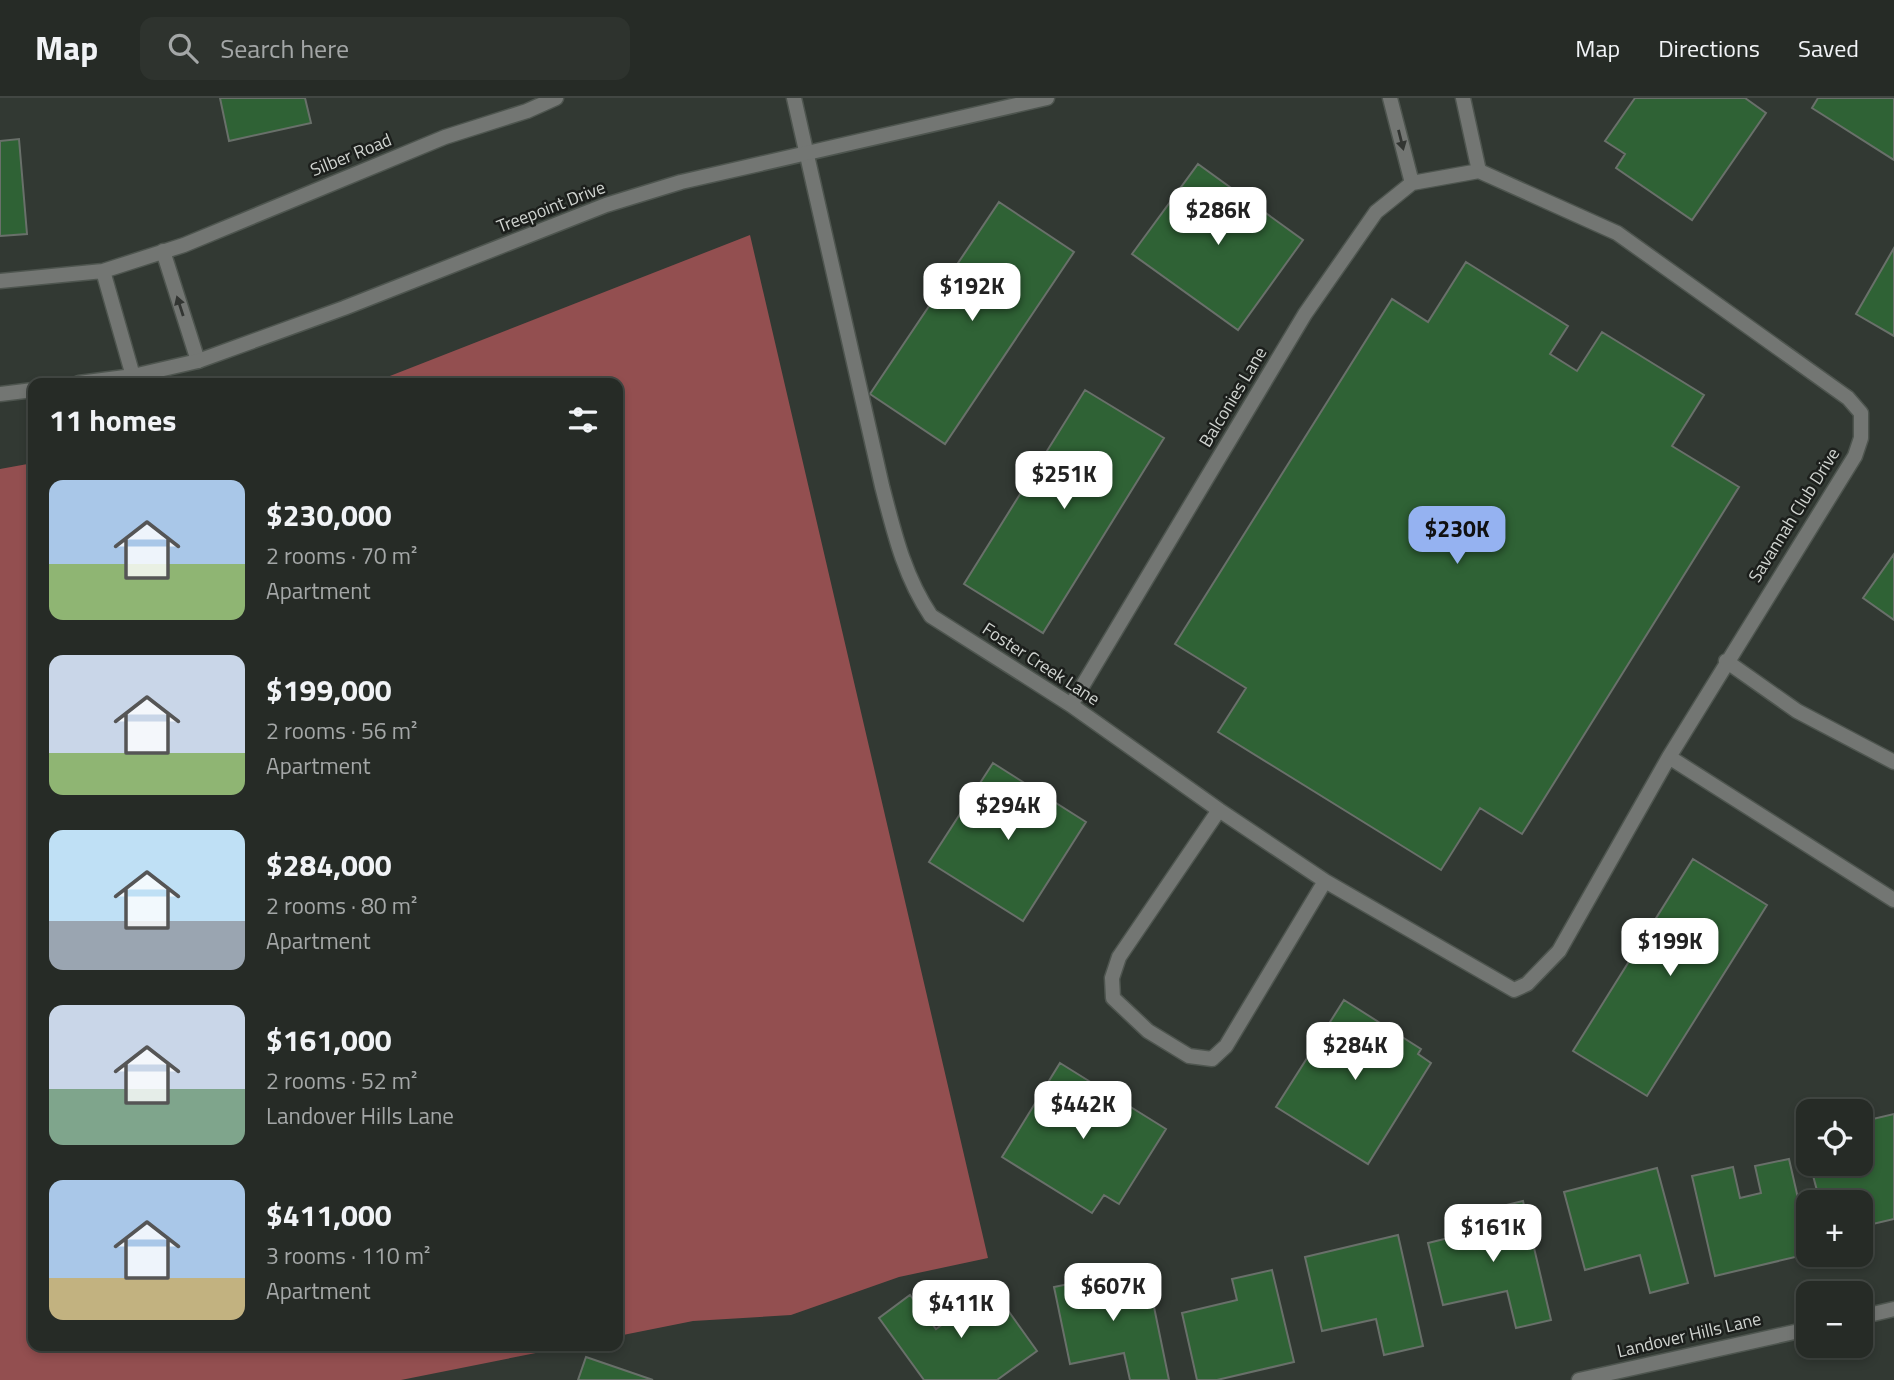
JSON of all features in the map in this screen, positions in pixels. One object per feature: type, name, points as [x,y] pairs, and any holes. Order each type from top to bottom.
[{"type":"street","name":"Silber Road","points":[[0,281],[103,271],[184,245],[445,137],[527,111],[556,98]]},
{"type":"street","name":"Foster Creek Lane","points":[[794,98],[881,486],[896,541],[916,595],[931,617],[1071,705],[1325,881],[1514,990],[1527,984],[1534,976]]},
{"type":"street","name":"Treepoint Drive","points":[[118,378],[198,361],[344,308],[606,205],[681,182],[1047,98]]},
{"type":"street","points":[[1390,98],[1412,183]]},
{"type":"street","points":[[1463,98],[1479,171]]},
{"type":"street","name":"Balconies Lane","points":[[1071,705],[1305,314],[1376,212],[1412,183],[1479,171]]},
{"type":"street","name":"Savannah Club Drive","points":[[1479,171],[1617,233],[1848,398],[1861,413],[1861,438],[1855,456],[1669,757],[1559,951],[1534,976]]},
{"type":"street","points":[[163,251],[198,361]]},
{"type":"street","points":[[103,271],[133,376]]},
{"type":"street","points":[[0,394],[28,391]]},
{"type":"street","points":[[1726,662],[1797,711],[1894,762]]},
{"type":"street","points":[[1669,757],[1894,900]]},
{"type":"street","points":[[1219,810],[1119,957],[1112,978],[1113,998],[1149,1031],[1189,1056],[1212,1059],[1226,1045],[1325,881]]},
{"type":"street","points":[[1873,1314],[1894,1309]]},
{"type":"street","name":"Landover Hills Lane","points":[[1579,1380],[1796,1331]]},
{"type":"shaded area","points":[[750,235],[988,1258],[899,1277],[791,1315],[693,1321],[623,1335],[623,378],[385,378]]},
{"type":"shaded area","points":[[28,464],[28,1351],[546,1351],[401,1380],[0,1380],[0,469]]},
{"type":"building","points":[[220,98],[305,98],[311,123],[229,141]]},
{"type":"building","points":[[1635,98],[1745,98],[1766,113],[1692,220],[1616,168],[1625,154],[1605,141]]},
{"type":"building","points":[[1818,98],[1894,98],[1894,160],[1812,108]]},
{"type":"building","points":[[19,139],[27,234],[0,236],[0,141]]},
{"type":"building","points":[[1198,164],[1303,240],[1238,330],[1132,254]]},
{"type":"building","points":[[999,202],[1074,252],[945,444],[870,394]]},
{"type":"building","points":[[1894,248],[1894,336],[1856,314]]},
{"type":"building","points":[[1466,262],[1568,326],[1550,354],[1577,371],[1602,332],[1704,395],[1672,446],[1739,487],[1522,834],[1480,808],[1441,870],[1218,732],[1246,688],[1175,644],[1392,299],[1428,322]]},
{"type":"building","points":[[1085,390],[1164,438],[1043,633],[964,584]]},
{"type":"building","points":[[1894,554],[1894,620],[1863,598]]},
{"type":"building","points":[[993,763],[1086,822],[1023,921],[929,862]]},
{"type":"building","points":[[1693,859],[1767,905],[1647,1096],[1573,1051]]},
{"type":"building","points":[[1344,1000],[1421,1049],[1418,1054],[1431,1063],[1368,1164],[1276,1107]]},
{"type":"building","points":[[1060,1063],[1166,1129],[1119,1204],[1104,1195],[1092,1213],[1002,1157]]},
{"type":"building","points":[[1894,1114],[1894,1219],[1873,1224],[1873,1190],[1817,1190],[1813,1176],[1873,1176],[1873,1119]]},
{"type":"building","points":[[1789,1159],[1796,1190],[1796,1257],[1715,1276],[1692,1176],[1733,1167],[1740,1198],[1761,1193],[1755,1166]]},
{"type":"building","points":[[1657,1168],[1688,1283],[1650,1293],[1640,1255],[1585,1270],[1564,1192]]},
{"type":"building","points":[[1523,1201],[1551,1320],[1516,1328],[1507,1291],[1443,1305],[1428,1243],[1473,1232],[1469,1214]]},
{"type":"building","points":[[1398,1235],[1423,1346],[1384,1355],[1376,1319],[1322,1331],[1305,1257]]},
{"type":"building","points":[[1146,1268],[1169,1380],[1130,1380],[1124,1353],[1070,1364],[1054,1287]]},
{"type":"building","points":[[1272,1270],[1294,1362],[1217,1380],[1197,1380],[1182,1313],[1237,1300],[1232,1279]]},
{"type":"building","points":[[992,1288],[1037,1351],[997,1380],[924,1380],[879,1318],[910,1295],[936,1329]]},
{"type":"building","points":[[586,1357],[653,1380],[578,1380]]}]
